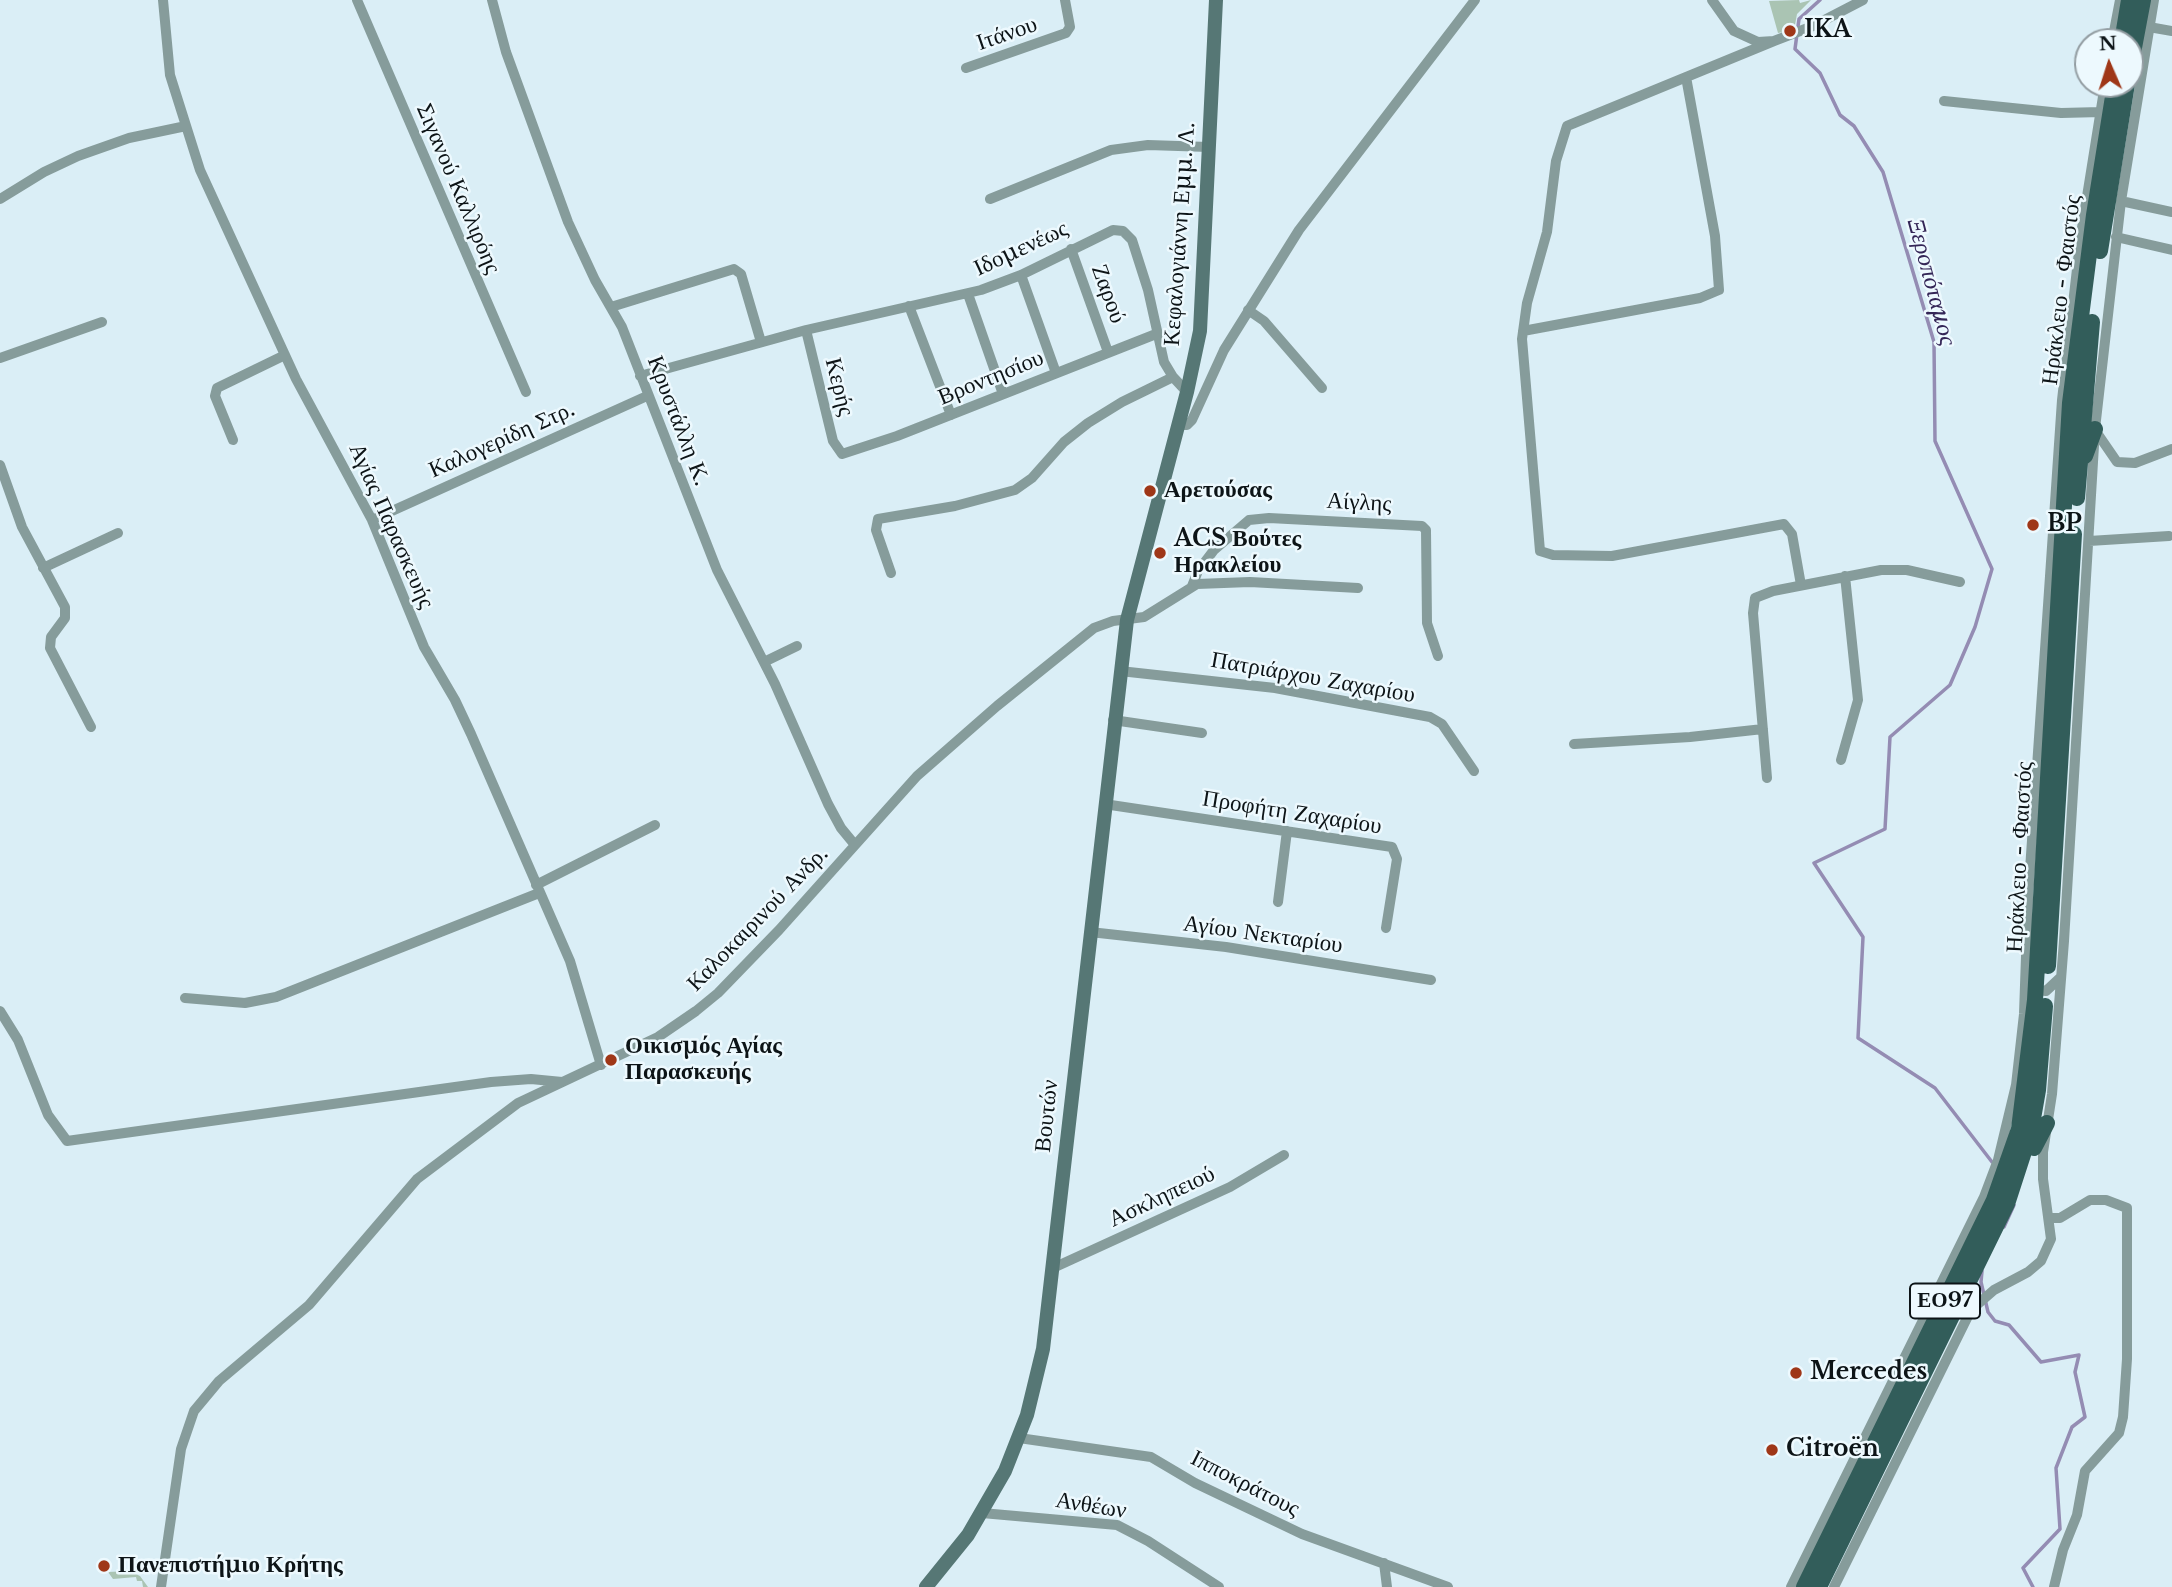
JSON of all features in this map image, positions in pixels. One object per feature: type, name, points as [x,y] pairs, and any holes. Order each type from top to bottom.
[{"type":"main road","name":"Κεφαλογιάννη Εμμ. Λ.","points":[[1127,620],[1187,392],[1202,310],[1216,0]]},
{"type":"main road","points":[[2124,28],[2129,0]]},
{"type":"main road","points":[[2138,28],[2143,0]]},
{"type":"main road","points":[[2144,41],[2148,33]]},
{"type":"main road","name":"Ηράκλειο - Φαιστός","points":[[2073,477],[2068,442],[2094,215],[2113,98]]},
{"type":"main road","name":"Ηράκλειο - Φαιστός","points":[[1819,1587],[2007,1204],[2031,1130],[2038,1090],[2041,996],[2073,477],[2102,241],[2125,98]]},
{"type":"main road","points":[[2062,400],[2068,442]]},
{"type":"main road","points":[[2054,493],[2073,477],[2095,429]]},
{"type":"main road","name":"Βουτών","points":[[926,1587],[982,1513],[1019,1438],[1038,1371],[1054,1268],[1113,720],[1127,620]]},
{"type":"main road","name":"Ηράκλειο - Φαιστός","points":[[1804,1587],[1979,1233],[2008,1165],[2019,1129],[2041,996]]},
{"type":"main road","points":[[2007,1204],[2047,1123]]},
{"type":"main road","points":[[1888,1387],[1913,1365]]},
{"type":"street","name":"Αγίας Παρασκευής","points":[[163,0],[169,68],[200,170],[285,355],[372,520],[424,647],[455,700],[570,961],[601,1065]]},
{"type":"street","name":"Σιγανού Καλλιρόης","points":[[357,0],[526,392]]},
{"type":"street","name":"Κρυστάλλη Κ.","points":[[492,0],[506,51],[568,222],[594,280],[611,306],[716,570],[764,662],[828,804],[841,828],[855,845]]},
{"type":"street","name":"Ιτάνου","points":[[966,68],[1066,33],[1070,27],[1065,0]]},
{"type":"street","points":[[1179,425],[1186,425],[1192,420],[1224,350],[1299,230],[1475,0]]},
{"type":"street","points":[[1712,0],[1730,27],[1742,36],[1753,41],[1774,41]]},
{"type":"street","points":[[1801,585],[1792,534],[1784,524],[1612,556],[1553,555],[1539,551],[1523,331],[1527,303],[1545,243],[1556,161],[1567,126],[1790,35],[1863,0]]},
{"type":"street","points":[[2115,28],[2120,0]]},
{"type":"street","points":[[1834,1587],[1959,1332],[1980,1300],[2028,1272],[2041,1261],[2051,1239],[2042,1172],[2058,1013],[2095,429],[2116,237],[2154,0]]},
{"type":"street","points":[[2148,33],[2172,31]]},
{"type":"street","points":[[1523,331],[1700,298],[1718,292],[1721,281],[1715,236],[1686,77]]},
{"type":"street","points":[[1791,1587],[1888,1387],[1969,1229],[1998,1160],[2016,1085],[2023,1018],[2054,493],[2062,400],[2078,260],[2103,98]]},
{"type":"street","points":[[1944,101],[2061,113],[2101,112]]},
{"type":"street","points":[[0,199],[78,156],[129,138],[187,126]]},
{"type":"street","points":[[990,199],[1116,148],[1148,145],[1209,147]]},
{"type":"street","points":[[2121,201],[2172,212]]},
{"type":"street","name":"Ιδομενέως","points":[[640,376],[806,330],[968,294],[1021,275],[1108,231],[1123,231],[1129,236],[1143,273],[1164,362],[1172,377],[1187,392]]},
{"type":"street","points":[[2116,237],[2172,250]]},
{"type":"street","name":"Ζαρού","points":[[1071,249],[1108,352]]},
{"type":"street","points":[[611,306],[734,268],[741,274],[761,342]]},
{"type":"street","points":[[1021,275],[1056,373]]},
{"type":"street","points":[[968,294],[1003,394]]},
{"type":"street","points":[[909,306],[951,415]]},
{"type":"street","points":[[1248,310],[1264,321],[1322,388]]},
{"type":"street","points":[[0,358],[102,322]]},
{"type":"street","name":"Κερής","points":[[806,330],[833,441],[839,453]]},
{"type":"street","name":"Βροντησίου","points":[[839,453],[851,453],[1156,334]]},
{"type":"street","points":[[233,440],[215,396],[217,388],[285,355]]},
{"type":"street","points":[[891,573],[876,528],[878,519],[965,504],[1015,490],[1031,478],[1064,442],[1088,423],[1122,401],[1172,377]]},
{"type":"street","name":"Καλογερίδη Στρ.","points":[[372,520],[648,396]]},
{"type":"street","points":[[2095,429],[2117,461],[2135,463],[2172,449]]},
{"type":"street","points":[[0,465],[18,517],[66,611],[64,621],[51,637],[50,648],[91,727]]},
{"type":"street","name":"Αίγλης","points":[[1192,586],[1198,571],[1210,555],[1240,524],[1249,520],[1269,518],[1422,526],[1426,530],[1427,623],[1438,656]]},
{"type":"street","points":[[43,568],[118,533]]},
{"type":"street","points":[[2089,541],[2169,536]]},
{"type":"street","points":[[1767,778],[1753,603],[1760,594],[1890,569],[1960,582]]},
{"type":"street","points":[[1841,760],[1858,700],[1845,576]]},
{"type":"street","points":[[1192,586],[1227,582],[1358,588]]},
{"type":"street","name":"Καλοκαιρινού Ανδρ.","points":[[161,1587],[181,1449],[194,1411],[205,1396],[309,1305],[417,1179],[519,1103],[658,1037],[718,993],[917,776],[1028,680],[1094,628],[1105,622],[1144,617],[1192,586]]},
{"type":"street","points":[[764,662],[797,646]]},
{"type":"street","name":"Πατριάρχου Ζαχαρίου","points":[[1120,671],[1275,688],[1430,717],[1442,724],[1474,771]]},
{"type":"street","points":[[1113,720],[1202,733]]},
{"type":"street","points":[[1574,744],[1690,737],[1763,729]]},
{"type":"street","name":"Προφήτη Ζαχαρίου","points":[[1104,804],[1394,849],[1397,862],[1386,928]]},
{"type":"street","points":[[185,998],[245,1003],[276,997],[537,889],[655,825]]},
{"type":"street","points":[[1278,901],[1287,831]]},
{"type":"street","name":"Αγίου Νεκταρίου","points":[[1090,932],[1236,948],[1431,980]]},
{"type":"street","points":[[2025,970],[2041,996],[2058,1013]]},
{"type":"street","points":[[2023,1018],[2060,977]]},
{"type":"street","points":[[0,1011],[18,1041],[48,1115],[67,1141],[491,1082],[531,1079],[566,1082]]},
{"type":"street","name":"Ασκληπειού","points":[[1054,1268],[1230,1187],[1284,1155]]},
{"type":"street","points":[[2050,1218],[2060,1218],[2090,1200],[2106,1200],[2127,1208],[2127,1360],[2123,1418],[2119,1433],[2085,1472],[2077,1515],[2063,1550],[2054,1587]]},
{"type":"street","name":"Ιπποκράτους","points":[[1019,1438],[1151,1457],[1195,1483],[1301,1534],[1448,1587]]},
{"type":"street","name":"Ανθέων","points":[[982,1513],[1117,1525],[1138,1535],[1219,1587]]},
{"type":"street","points":[[1384,1563],[1387,1587]]},
{"type":"green space","points":[[1799,0],[1800,3],[1811,0],[1797,14],[1794,30],[1778,33],[1769,1]]},
{"type":"green space","points":[[129,1571],[140,1576],[148,1587],[143,1587],[142,1581],[137,1581],[136,1577],[113,1579],[108,1572]]},
{"type":"waterway","name":"Ξεροπόταμος","points":[[1820,0],[1799,19],[1795,49],[1820,73],[1840,115],[1854,126],[1883,172],[1934,342],[1935,441],[1992,569],[1975,627],[1950,685],[1890,737],[1885,829],[1814,863],[1863,937],[1858,1038],[1935,1088],[1992,1162]]},
{"type":"waterway","name":"Ξεροπόταμος","points":[[2004,1227],[2014,1205]]},
{"type":"waterway","name":"Ξεροπόταμος","points":[[1982,1271],[1981,1282],[1988,1312],[1995,1321],[2009,1325],[2041,1362],[2079,1355],[2075,1372],[2085,1417],[2072,1427],[2056,1468],[2060,1529],[2023,1568],[2033,1587]]},
{"type":"place","name":"IKA","points":[[1790,31]]},
{"type":"place","name":"Αρετούσας","points":[[1150,491]]},
{"type":"place","name":"BP","points":[[2033,525]]},
{"type":"place","name":"ACS Βούτες Ηρακλείου","points":[[1160,553]]},
{"type":"place","name":"Οικισμός Αγίας Παρασκευής","points":[[611,1060]]},
{"type":"place","name":"Mercedes","points":[[1796,1373]]},
{"type":"place","name":"Citroën","points":[[1772,1450]]},
{"type":"place","name":"Πανεπιστήμιο Κρήτης","points":[[104,1566]]}]
